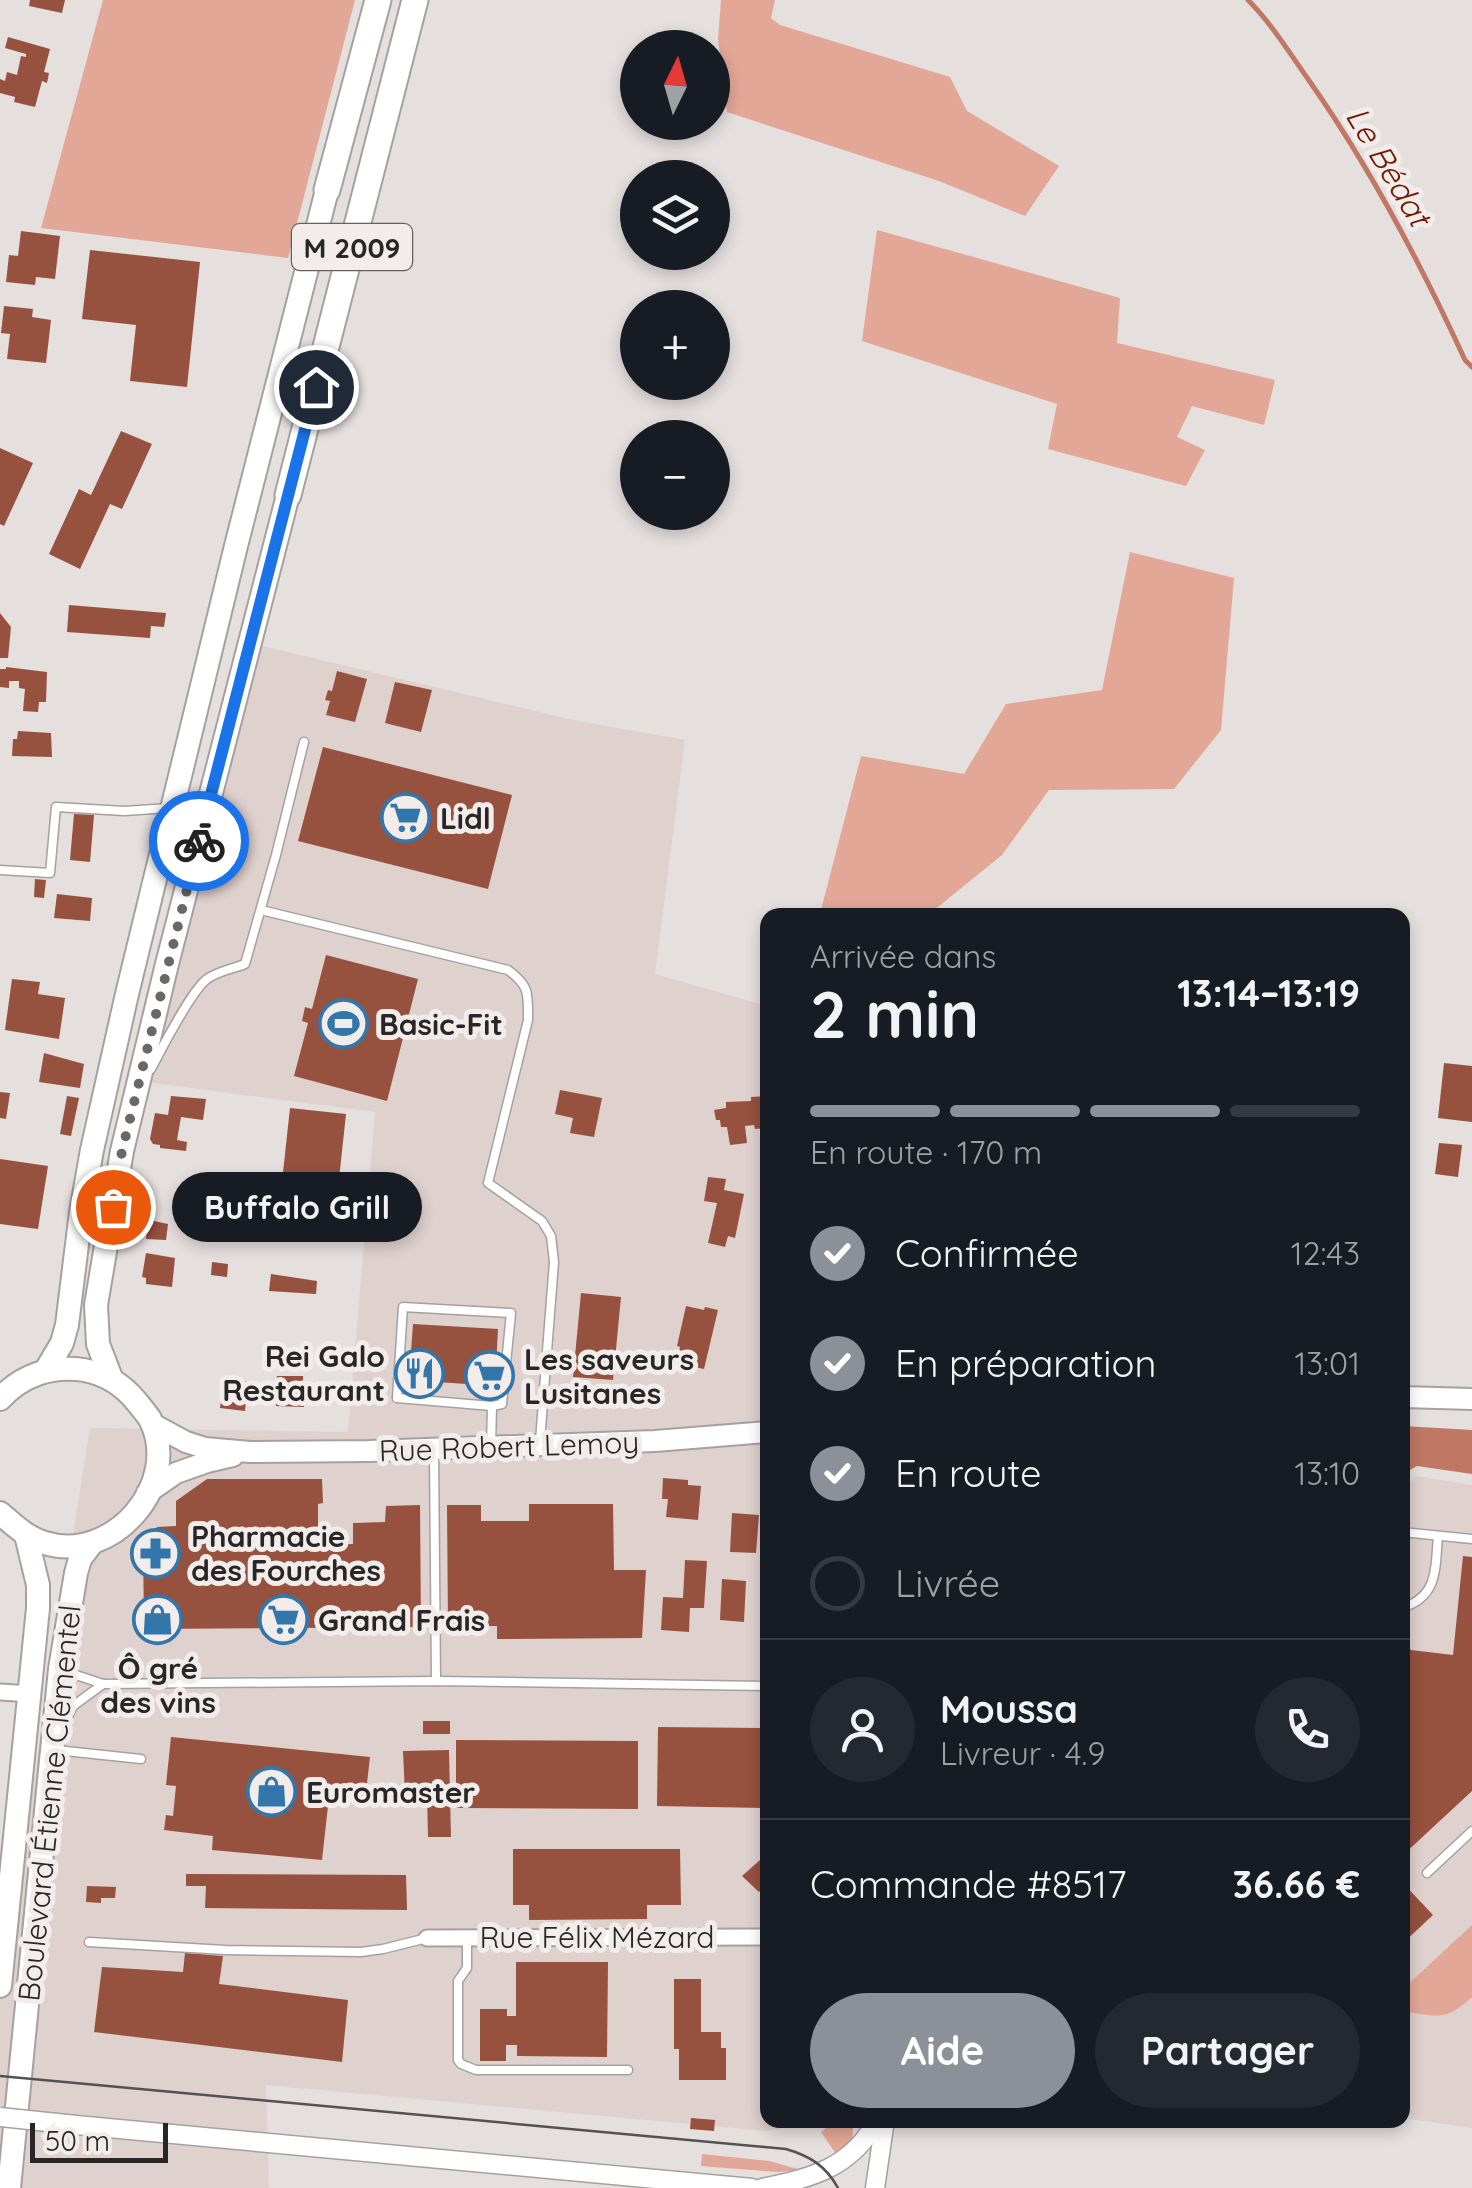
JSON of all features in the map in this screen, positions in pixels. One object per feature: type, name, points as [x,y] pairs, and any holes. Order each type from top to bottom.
[{"type":"highway","name":"M 2009","points":[[327,190],[378,0]]},
{"type":"highway","name":"M 2009","points":[[288,495],[415,0]]},
{"type":"main road","name":"M 2009","points":[[46,1370],[68,1325],[92,1150],[172,808],[327,190]]},
{"type":"main road","name":"M 2009","points":[[111,1378],[98,1344],[96,1305],[122,1151],[288,495]]},
{"type":"main road","points":[[0,1399],[16,1385],[46,1370],[87,1370],[111,1378],[128,1390],[151,1424],[157,1455],[155,1474],[140,1509],[126,1524],[92,1543],[44,1543],[26,1535],[0,1514]]},
{"type":"main road","points":[[1410,1397],[1472,1399]]},
{"type":"main road","name":"Rue Robert Lemoy","points":[[151,1424],[205,1448],[250,1452],[655,1441],[760,1433]]},
{"type":"main road","name":"Rue Robert Lemoy","points":[[147,1493],[176,1473],[250,1452]]},
{"type":"main road","name":"Boulevard Étienne Clémentel","points":[[0,1986],[31,1694],[38,1586],[26,1535]]},
{"type":"main road","name":"Boulevard Étienne Clémentel","points":[[9,2188],[60,1669],[76,1573],[80,1559],[92,1543]]},
{"type":"street","points":[[0,1692],[31,1694]]},
{"type":"street","name":"Rue Félix Mézard","points":[[427,1938],[760,1938]]},
{"type":"street","points":[[0,2117],[752,2188]]},
{"type":"street","points":[[762,2188],[826,2170],[856,2149],[875,2128]]},
{"type":"street","points":[[876,2188],[880,2128]]},
{"type":"lane","points":[[134,1104],[166,1040],[202,982],[245,964],[304,742]]},
{"type":"lane","points":[[0,870],[50,874],[56,807],[124,811],[172,808]]},
{"type":"lane","points":[[261,910],[508,970],[523,981],[528,1020],[488,1183],[542,1221],[551,1236],[554,1262],[540,1445]]},
{"type":"lane","points":[[403,1307],[511,1313],[502,1404],[492,1406],[397,1398],[403,1307]]},
{"type":"lane","points":[[491,1447],[492,1406]]},
{"type":"lane","points":[[434,1448],[436,1681]]},
{"type":"lane","points":[[1410,1533],[1472,1539]]},
{"type":"lane","points":[[1410,1605],[1427,1594],[1433,1582],[1438,1536]]},
{"type":"lane","points":[[60,1669],[102,1684],[436,1681],[760,1686]]},
{"type":"lane","points":[[102,1684],[73,1706],[54,1750],[141,1759]]},
{"type":"lane","points":[[1428,1873],[1472,1830]]},
{"type":"lane","points":[[466,1937],[467,1968],[458,1985],[461,2064],[476,2070],[628,2070]]},
{"type":"lane","points":[[89,1942],[361,1952],[427,1938]]},
{"type":"shaded area","points":[[103,0],[355,0],[288,258],[41,228]]},
{"type":"shaded area","points":[[721,0],[775,0],[771,18],[780,25],[950,77],[967,111],[1059,166],[1025,216],[939,181],[730,113],[730,30],[719,30]]},
{"type":"shaded area","points":[[877,230],[1120,298],[1117,343],[1275,380],[1264,425],[1192,406],[1177,437],[1205,450],[1186,486],[1048,449],[1057,404],[862,341]]},
{"type":"shaded area","points":[[1130,552],[1234,578],[1221,730],[1174,789],[1049,790],[1002,855],[937,908],[822,908],[861,756],[964,774],[1006,704],[1102,690]]},
{"type":"shaded area","points":[[241,641],[573,720],[685,740],[655,974],[760,1004],[760,2128],[781,2128],[766,2131],[266,2085],[269,2188],[0,2188],[0,1994],[90,1428],[348,1432],[375,1112],[145,1082]]},
{"type":"shaded area","points":[[1410,1426],[1472,1430],[1472,1474],[1417,1466],[1410,1470]]},
{"type":"shaded area","points":[[1416,1476],[1472,1485],[1472,2128],[1410,2119],[1410,1482]]},
{"type":"shaded area","points":[[1472,1925],[1472,1997],[1447,2014],[1410,2013],[1410,1983]]},
{"type":"shaded area","points":[[826,2128],[853,2128],[852,2141],[836,2154],[821,2132]]},
{"type":"shaded area","points":[[702,2154],[769,2161],[801,2170],[701,2166]]},
{"type":"building","points":[[30,0],[65,0],[62,13],[29,6]]},
{"type":"building","points":[[8,37],[50,49],[44,72],[49,73],[47,83],[42,81],[35,107],[14,102],[15,97],[0,93],[0,79],[5,81],[7,72],[17,75],[21,56],[26,57],[5,48]]},
{"type":"building","points":[[21,231],[60,236],[55,279],[36,277],[35,285],[6,282],[9,255],[18,256]]},
{"type":"building","points":[[90,250],[200,262],[187,387],[130,381],[136,325],[82,319]]},
{"type":"building","points":[[4,306],[33,309],[32,317],[51,320],[46,363],[7,359],[10,334],[1,333]]},
{"type":"building","points":[[121,431],[152,444],[122,509],[110,504],[80,569],[49,554],[79,489],[91,495]]},
{"type":"building","points":[[0,448],[33,463],[4,526],[0,524]]},
{"type":"building","points":[[69,605],[166,613],[164,627],[151,626],[150,638],[67,632]]},
{"type":"building","points":[[0,613],[11,627],[8,658],[0,658]]},
{"type":"building","points":[[0,669],[47,672],[46,702],[39,702],[38,712],[23,711],[25,689],[19,688],[19,681],[9,681],[9,688],[0,687]]},
{"type":"building","points":[[337,671],[367,679],[355,722],[326,715],[330,701],[325,700],[328,690],[332,691]]},
{"type":"building","points":[[395,682],[432,690],[421,732],[385,723]]},
{"type":"building","points":[[18,731],[51,733],[52,757],[12,756]]},
{"type":"building","name":"Lidl","points":[[323,747],[512,795],[488,889],[298,841]]},
{"type":"building","points":[[74,814],[94,815],[90,862],[70,860]]},
{"type":"building","points":[[35,879],[46,880],[44,898],[34,897]]},
{"type":"building","points":[[57,894],[92,898],[90,921],[54,918]]},
{"type":"building","points":[[326,955],[418,979],[387,1101],[294,1076],[308,1023],[302,1021],[305,1007],[312,1009]]},
{"type":"building","points":[[12,979],[40,982],[38,994],[65,998],[59,1039],[5,1030]]},
{"type":"building","points":[[44,1053],[84,1064],[80,1088],[39,1082]]},
{"type":"building","points":[[1444,1063],[1472,1066],[1472,1122],[1438,1118]]},
{"type":"building","points":[[560,1090],[602,1098],[594,1137],[570,1133],[573,1118],[555,1114]]},
{"type":"building","points":[[0,1092],[10,1093],[6,1119],[0,1118]]},
{"type":"building","points":[[67,1096],[79,1098],[71,1136],[60,1134]]},
{"type":"building","points":[[171,1096],[206,1099],[203,1120],[181,1117],[177,1140],[187,1142],[186,1151],[160,1148],[150,1139],[155,1113],[168,1115]]},
{"type":"building","points":[[760,1096],[760,1129],[745,1126],[747,1143],[730,1145],[727,1127],[721,1127],[714,1110],[726,1108],[726,1102],[751,1101],[751,1097]]},
{"type":"building","points":[[290,1108],[346,1114],[336,1207],[280,1200]]},
{"type":"building","points":[[1439,1143],[1462,1145],[1458,1177],[1435,1174]]},
{"type":"building","points":[[0,1159],[48,1166],[38,1229],[0,1224]]},
{"type":"building","points":[[708,1177],[726,1179],[724,1190],[744,1194],[735,1238],[728,1236],[725,1247],[708,1243],[717,1203],[704,1201]]},
{"type":"building","points":[[132,1207],[145,1208],[147,1213],[154,1214],[154,1221],[168,1224],[166,1240],[146,1239],[148,1220],[130,1218]]},
{"type":"building","points":[[146,1253],[175,1258],[172,1287],[146,1284],[142,1277]]},
{"type":"building","points":[[212,1262],[228,1264],[227,1277],[211,1275]]},
{"type":"building","points":[[271,1274],[317,1281],[316,1294],[269,1291]]},
{"type":"building","points":[[581,1293],[621,1297],[613,1380],[573,1377]]},
{"type":"building","points":[[686,1306],[718,1310],[704,1369],[677,1363]]},
{"type":"building","points":[[413,1324],[498,1329],[495,1386],[409,1380]]},
{"type":"building","points":[[277,1376],[303,1376],[304,1407],[276,1406]]},
{"type":"building","points":[[224,1379],[248,1382],[245,1411],[220,1408]]},
{"type":"building","points":[[663,1478],[688,1480],[688,1485],[701,1486],[698,1520],[666,1517],[668,1499],[662,1499]]},
{"type":"building","points":[[207,1479],[322,1479],[318,1545],[353,1544],[353,1523],[385,1522],[386,1506],[420,1505],[421,1627],[144,1629],[143,1543],[157,1527],[176,1526],[176,1501]]},
{"type":"building","points":[[529,1504],[613,1504],[614,1570],[646,1570],[642,1638],[497,1639],[497,1626],[448,1626],[447,1505],[481,1505],[481,1521],[529,1521]]},
{"type":"building","points":[[732,1513],[759,1515],[756,1553],[730,1552]]},
{"type":"building","points":[[1463,1556],[1472,1557],[1472,1791],[1410,1849],[1410,1649],[1453,1655]]},
{"type":"building","points":[[685,1560],[707,1561],[704,1608],[690,1608],[689,1632],[661,1630],[663,1597],[683,1598]]},
{"type":"building","points":[[722,1579],[746,1581],[744,1622],[720,1620]]},
{"type":"building","points":[[423,1721],[450,1721],[450,1734],[423,1734]]},
{"type":"building","points":[[658,1727],[760,1728],[760,1808],[657,1806]]},
{"type":"building","name":"Euromaster","points":[[171,1737],[370,1757],[365,1801],[329,1797],[322,1860],[212,1850],[213,1836],[164,1830],[166,1815],[173,1816],[176,1786],[166,1785]]},
{"type":"building","points":[[456,1740],[638,1741],[638,1809],[456,1808]]},
{"type":"building","points":[[449,1750],[451,1837],[428,1837],[427,1794],[405,1795],[403,1751]]},
{"type":"building","points":[[513,1849],[680,1849],[681,1905],[647,1905],[647,1919],[529,1920],[529,1905],[513,1905]]},
{"type":"building","points":[[760,1860],[759,1892],[742,1876]]},
{"type":"building","points":[[186,1874],[406,1875],[407,1910],[205,1908],[206,1886],[186,1886]]},
{"type":"building","points":[[87,1886],[116,1887],[115,1898],[101,1898],[101,1903],[86,1902]]},
{"type":"building","points":[[1410,1891],[1433,1915],[1410,1937]]},
{"type":"building","points":[[185,1953],[223,1956],[219,1984],[348,2000],[342,2062],[94,2032],[102,1967],[183,1972]]},
{"type":"building","points":[[516,1962],[608,1962],[607,2057],[517,2056],[517,2045],[506,2045],[506,2061],[480,2061],[480,2009],[507,2009],[507,2016],[516,2016]]},
{"type":"building","points":[[674,1979],[701,1979],[701,2032],[721,2032],[721,2048],[726,2048],[726,2080],[679,2080],[679,2049],[674,2049]]},
{"type":"building","points":[[691,2118],[715,2120],[714,2131],[690,2129]]},
{"type":"waterway","name":"Le Bédat","points":[[1248,0],[1280,38],[1352,146],[1472,367]]},
{"type":"tram line","points":[[0,2076],[786,2149],[816,2163],[838,2188]]},
{"type":"way so far","points":[[113,1207],[122,1151],[199,841]]},
{"type":"place","name":"Lidl","points":[[405,818]]},
{"type":"place","name":"Basic-Fit","points":[[344,1024]]},
{"type":"place","name":"Buffalo Grill","points":[[113,1207]]},
{"type":"place","name":"Rei Galo Restaurant","points":[[420,1373]]},
{"type":"place","name":"Les saveurs Lusitanes","points":[[489,1376]]},
{"type":"place","name":"Pharmacie des Fourches","points":[[156,1553]]},
{"type":"place","name":"Ô gré des vins","points":[[158,1619]]},
{"type":"place","name":"Grand Frais","points":[[283,1620]]},
{"type":"place","name":"Euromaster","points":[[271,1792]]},
{"type":"route","points":[[199,841],[316,387]]}]
